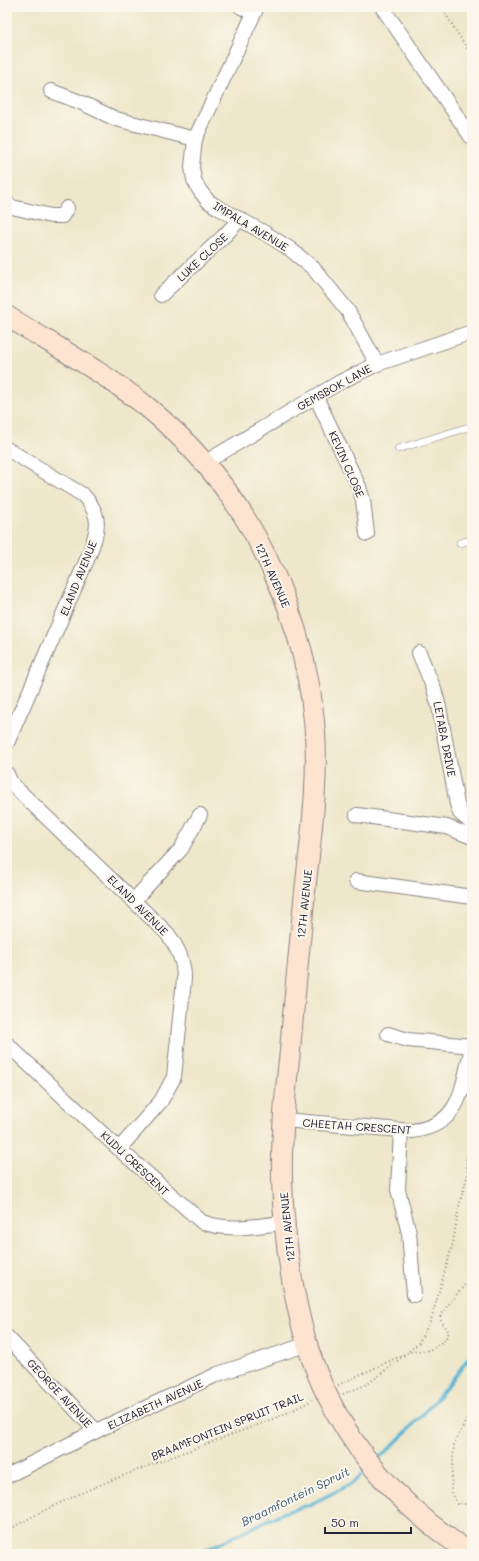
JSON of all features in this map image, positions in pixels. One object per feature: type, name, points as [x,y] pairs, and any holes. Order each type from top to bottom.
[{"type":"street","points":[[241,7],[256,10]]},
{"type":"street","points":[[382,7],[472,138]]},
{"type":"street","name":"IMPALA AVENUE","points":[[256,10],[195,139],[192,167],[194,180],[208,201],[290,249],[313,268],[348,311],[377,364]]},
{"type":"street","points":[[51,91],[80,102],[116,119],[195,139]]},
{"type":"street","points":[[9,209],[51,216],[62,216],[67,208]]},
{"type":"street","name":"LUKE CLOSE","points":[[161,294],[226,234],[240,219]]},
{"type":"street","name":"12TH AVENUE","points":[[7,316],[128,393],[165,422],[204,463],[234,502],[255,536],[274,573],[296,628],[308,678],[314,724],[315,769],[311,829],[284,1120],[282,1181],[294,1284],[308,1344],[330,1396],[354,1441],[379,1475],[412,1510],[472,1554]]},
{"type":"street","name":"GEMSBOK LANE","points":[[204,463],[340,382],[377,364],[472,332]]},
{"type":"street","name":"KEVIN CLOSE","points":[[316,397],[359,487],[363,500],[368,534]]},
{"type":"street","name":"ELAND AVENUE","points":[[7,449],[83,495],[92,505],[98,526],[89,554],[7,743]]},
{"type":"street","name":"LETABA DRIVE","points":[[419,653],[434,690],[439,707],[457,804],[460,812],[472,823]]},
{"type":"street","name":"ELAND AVENUE","points":[[7,774],[10,781],[17,789],[167,933],[175,944],[184,967],[174,1077],[161,1102],[119,1149]]},
{"type":"street","points":[[134,900],[181,850],[200,815]]},
{"type":"street","points":[[357,815],[447,827],[472,837]]},
{"type":"street","points":[[356,881],[472,897]]},
{"type":"street","points":[[388,1034],[408,1040],[472,1047]]},
{"type":"street","name":"KUDU CRESCENT","points":[[7,1044],[119,1149],[202,1222],[213,1226],[226,1228],[286,1222]]},
{"type":"street","name":"CHEETAH CRESCENT","points":[[284,1120],[401,1131],[426,1130],[438,1125],[447,1118],[458,1099],[472,1047]]},
{"type":"street","points":[[401,1131],[398,1190],[409,1234],[414,1295]]},
{"type":"street","name":"GEORGE AVENUE","points":[[7,1337],[96,1431]]},
{"type":"street","name":"ELIZABETH AVENUE","points":[[7,1476],[96,1431],[218,1374],[308,1344]]},
{"type":"lane","points":[[398,449],[472,426]]},
{"type":"lane","points":[[460,543],[472,540]]},
{"type":"path","points":[[441,7],[472,56]]},
{"type":"path","points":[[330,1396],[368,1384],[418,1344],[430,1320],[453,1243],[459,1206],[468,1174],[466,1158],[472,1142]]},
{"type":"path","name":"BRAAMFONTEIN SPRUIT TRAIL","points":[[7,1531],[40,1512],[74,1497],[251,1428],[308,1403],[330,1396],[339,1384],[409,1352],[430,1350],[445,1340],[448,1332],[441,1321],[440,1315],[472,1276]]},
{"type":"path","points":[[472,1409],[454,1444],[451,1490],[457,1504],[469,1504],[472,1502]]},
{"type":"waterway","name":"Braamfontein Spruit","points":[[376,1461],[403,1436],[427,1410],[472,1353]]},
{"type":"waterway","name":"Braamfontein Spruit","points":[[197,1554],[283,1513],[309,1505],[353,1483],[367,1469]]}]
